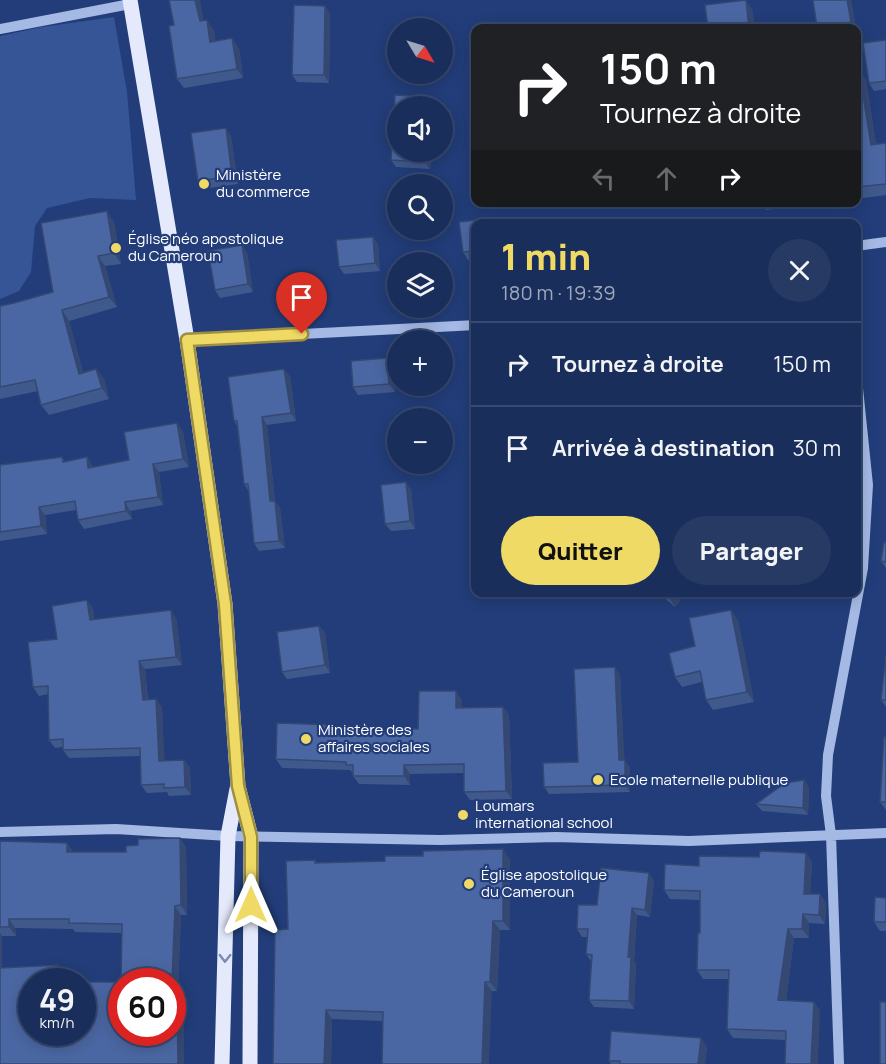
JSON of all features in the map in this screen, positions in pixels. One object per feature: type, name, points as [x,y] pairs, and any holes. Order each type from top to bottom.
[{"type":"main road","points":[[130,2],[187,340],[225,604],[238,786],[251,837],[250,1064]]},
{"type":"main road","points":[[222,1064],[228,836],[238,786]]},
{"type":"street","points":[[0,29],[130,2]]},
{"type":"street","points":[[861,245],[886,242]]},
{"type":"street","points":[[187,340],[471,325]]},
{"type":"street","points":[[861,417],[868,485],[861,574]]},
{"type":"street","points":[[839,1064],[831,835],[826,796],[828,755],[857,597]]},
{"type":"street","points":[[0,832],[116,828],[251,837],[440,840],[556,837],[689,841],[886,833]]},
{"type":"shaded area","points":[[114,17],[127,92],[136,200],[90,198],[47,208],[35,226],[31,272],[19,291],[0,299],[0,36],[42,27]]},
{"type":"building","points":[[169,0],[195,0],[200,21],[207,20],[210,42],[232,38],[237,69],[177,79],[169,26],[174,25]]},
{"type":"building","points":[[746,0],[749,24],[707,24],[705,5]]},
{"type":"building","points":[[813,0],[847,0],[851,22],[817,24]]},
{"type":"building","points":[[294,5],[325,6],[324,75],[292,75]]},
{"type":"building","points":[[886,40],[886,81],[869,83],[863,43]]},
{"type":"building","points":[[861,82],[871,145],[886,143],[886,184],[861,186]]},
{"type":"building","points":[[226,128],[232,176],[198,181],[191,133]]},
{"type":"building","points":[[107,211],[114,253],[98,256],[109,297],[62,310],[79,374],[96,369],[102,388],[41,405],[35,380],[0,387],[0,306],[53,292],[41,223]]},
{"type":"building","points":[[471,221],[471,251],[463,252],[459,222]]},
{"type":"building","points":[[373,237],[375,263],[339,267],[336,240]]},
{"type":"building","points":[[242,245],[248,284],[215,290],[208,251]]},
{"type":"building","points":[[387,358],[387,384],[353,387],[351,361]]},
{"type":"building","points":[[284,369],[291,413],[262,417],[270,501],[275,501],[279,541],[254,543],[248,484],[244,484],[237,421],[234,421],[228,377]]},
{"type":"building","points":[[177,423],[183,459],[153,464],[158,497],[125,502],[126,511],[78,520],[75,501],[39,507],[41,526],[0,532],[0,465],[62,457],[63,462],[87,457],[88,468],[129,460],[124,432]]},
{"type":"building","points":[[406,482],[410,521],[385,524],[381,485]]},
{"type":"building","points":[[884,542],[886,543],[886,562],[881,561]]},
{"type":"building","points":[[87,600],[90,620],[171,610],[176,657],[139,661],[143,700],[156,699],[159,761],[184,760],[185,787],[164,788],[164,784],[141,785],[140,748],[63,750],[63,739],[49,740],[48,686],[33,687],[28,642],[57,639],[52,606]]},
{"type":"building","points":[[731,610],[747,692],[706,700],[700,671],[675,677],[669,653],[695,646],[689,618]]},
{"type":"building","points":[[319,626],[325,665],[282,672],[277,632]]},
{"type":"building","points":[[886,655],[886,700],[881,700]]},
{"type":"building","points":[[615,667],[619,760],[625,760],[625,785],[544,787],[543,763],[578,762],[574,669]]},
{"type":"building","points":[[419,691],[456,691],[456,708],[503,707],[506,791],[464,792],[464,764],[404,765],[404,776],[353,776],[353,765],[346,765],[346,762],[276,759],[277,723],[334,725],[334,728],[418,729]]},
{"type":"building","points":[[884,737],[886,737],[886,802],[880,802]]},
{"type":"building","points":[[804,780],[803,808],[756,804],[785,783]]},
{"type":"building","points":[[180,838],[181,905],[175,906],[173,968],[121,968],[122,924],[69,923],[69,919],[9,919],[9,927],[0,927],[0,841],[67,843],[67,852],[126,852],[126,846],[138,845],[138,839]]},
{"type":"building","points":[[503,849],[503,921],[493,921],[490,982],[485,982],[482,1064],[382,1064],[383,1012],[326,1010],[324,1064],[273,1064],[275,930],[288,929],[286,861],[315,860],[315,863],[385,861],[385,856],[423,856],[423,851]]},
{"type":"building","points":[[760,851],[806,853],[804,894],[820,894],[819,915],[803,914],[802,929],[788,929],[778,1000],[814,1002],[811,1064],[785,1064],[786,1031],[727,1029],[729,970],[697,970],[700,891],[664,890],[665,864],[699,866],[699,856],[759,857]]},
{"type":"building","points":[[601,868],[649,873],[645,910],[632,908],[628,957],[631,957],[629,1001],[589,1000],[592,955],[586,954],[588,929],[577,929],[578,905],[597,905]]},
{"type":"building","points":[[875,897],[886,898],[886,922],[874,922]]},
{"type":"building","points":[[58,965],[58,968],[18,968],[18,1046],[96,1046],[96,982],[108,982],[108,1046],[178,1046],[178,1064],[0,1064],[0,968]]},
{"type":"building","points":[[880,1002],[886,1002],[886,1064],[880,1064]]},
{"type":"building","points":[[611,1031],[701,1038],[698,1064],[620,1064],[620,1061],[609,1061]]},
{"type":"place","name":"Ministère du commerce","points":[[204,184]]},
{"type":"place","name":"Église néo apostolique du Cameroun","points":[[116,248]]},
{"type":"place","name":"Ministère des affaires sociales","points":[[306,739]]},
{"type":"place","name":"Ecole maternelle publique","points":[[598,780]]},
{"type":"place","name":"Loumars international school","points":[[463,815]]},
{"type":"place","name":"Église apostolique du Cameroun","points":[[469,884]]},
{"type":"route","points":[[251,905],[251,837],[238,786],[225,604],[187,340],[302,334]]}]
